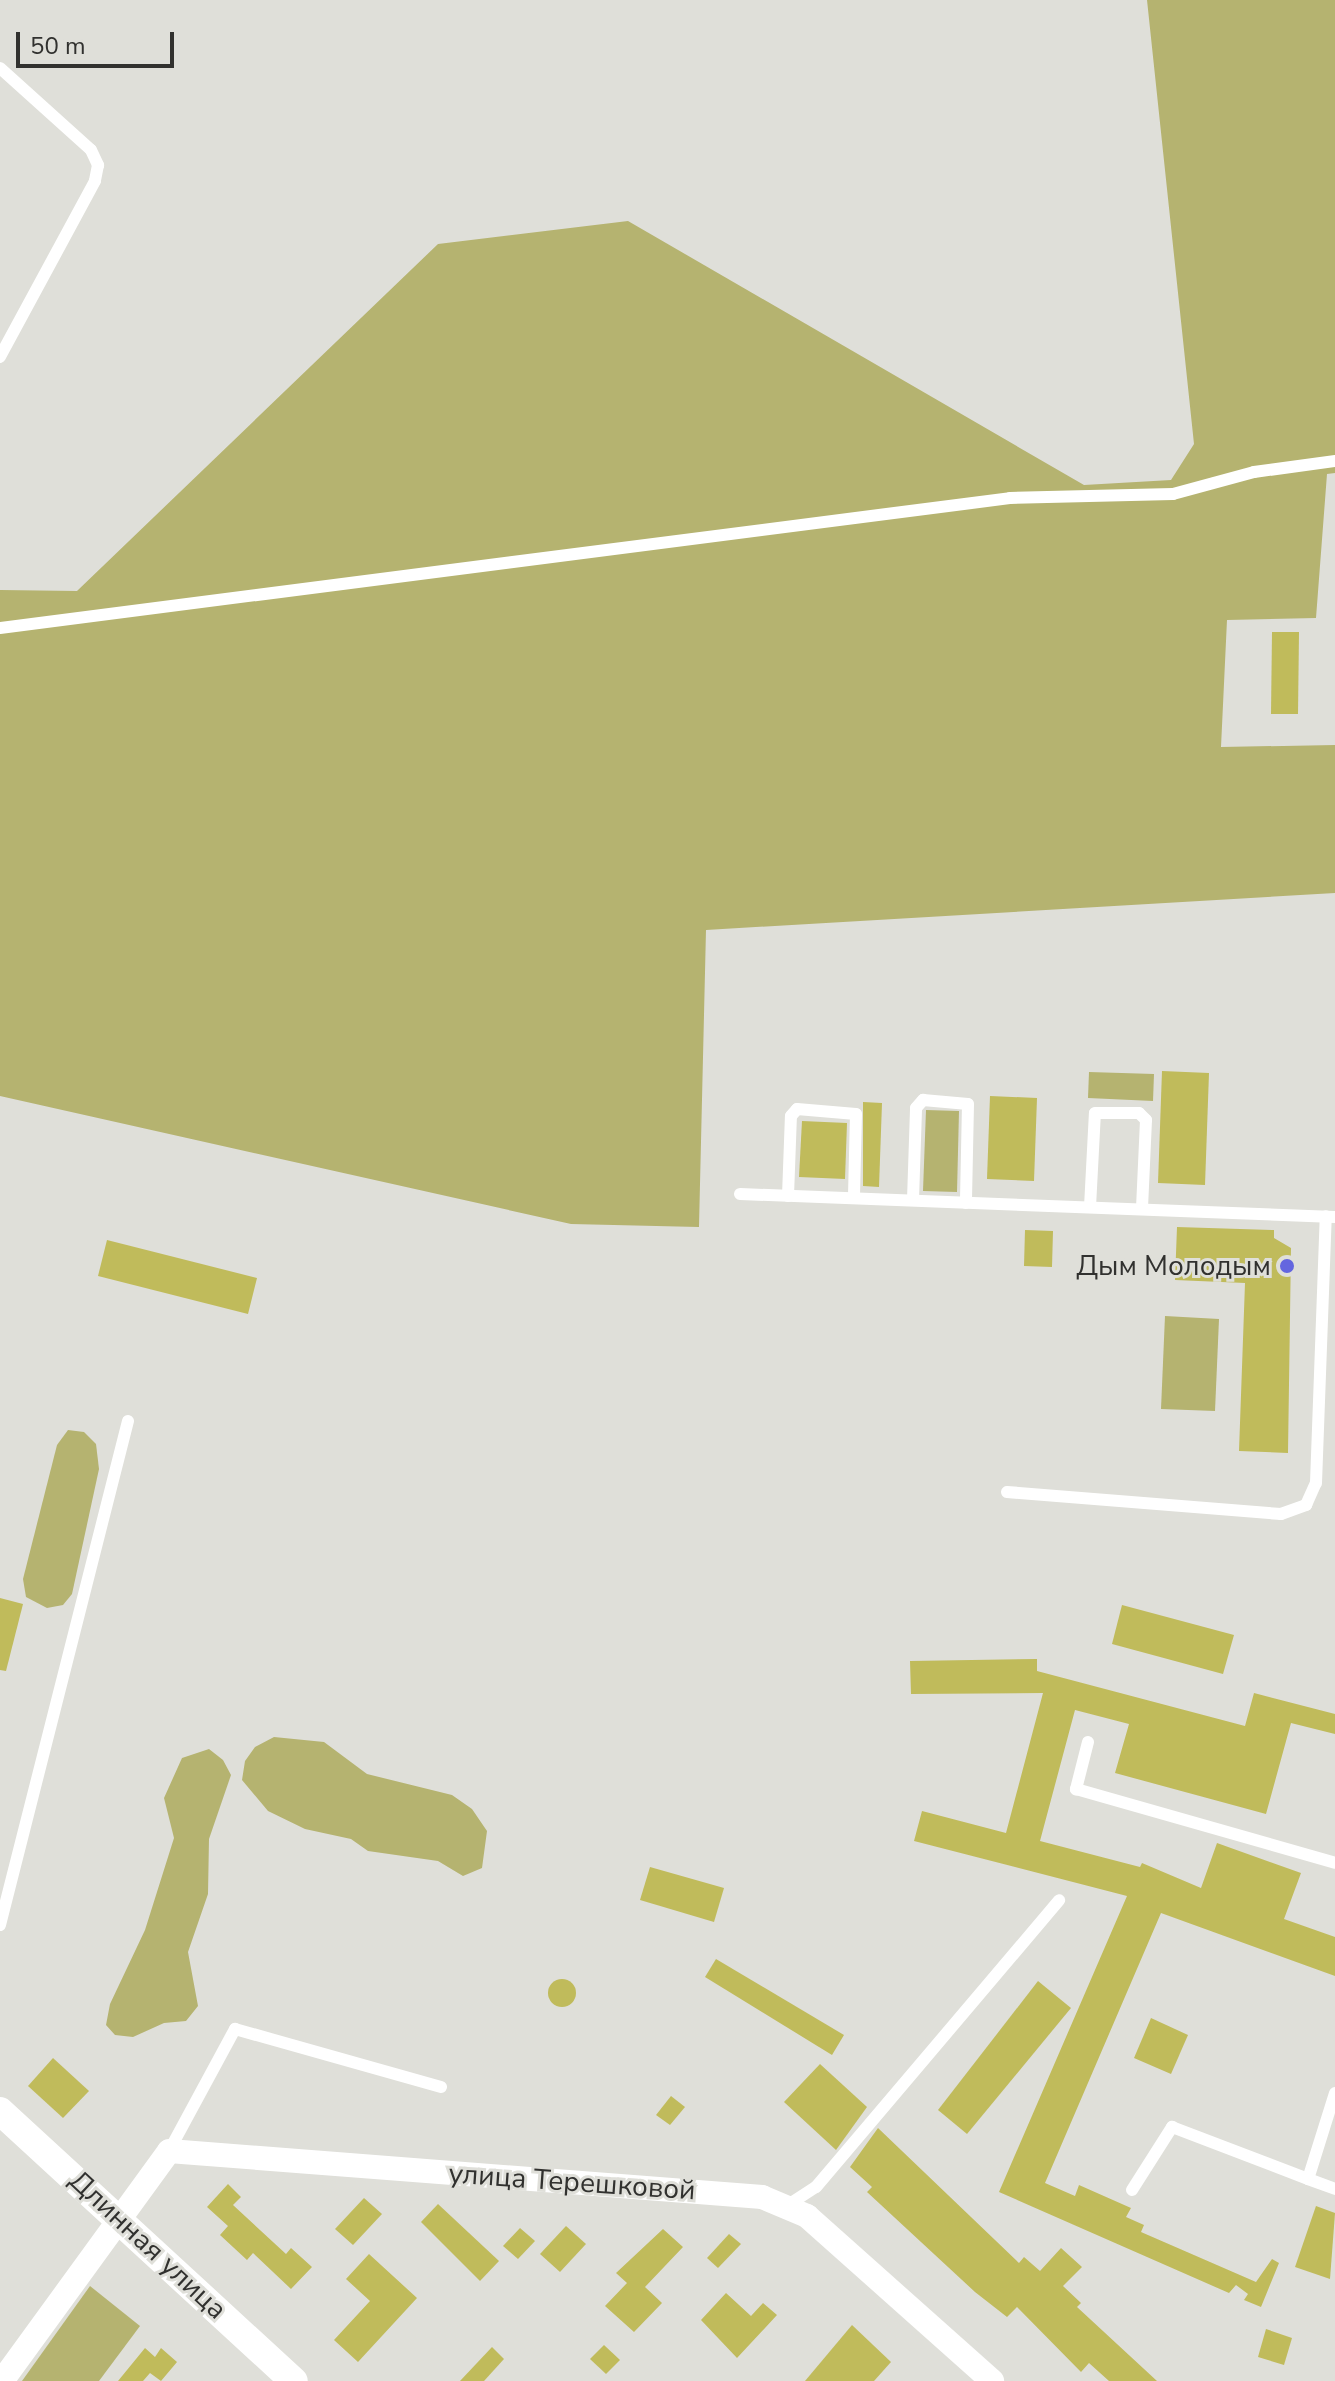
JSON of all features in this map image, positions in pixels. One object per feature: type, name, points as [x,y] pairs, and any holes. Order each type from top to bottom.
[{"type":"street","name":"Длинная улица","points":[[0,2111],[119,2217],[294,2381]]},
{"type":"street","name":"улица Терешковой","points":[[169,2151],[762,2197],[788,2205],[843,2246],[992,2381]]},
{"type":"street","points":[[2,2381],[169,2151]]},
{"type":"lane","points":[[0,68],[91,150],[98,165],[95,181],[0,357]]},
{"type":"lane","points":[[0,628],[1010,498],[1173,494],[1254,472],[1335,461]]},
{"type":"lane","points":[[913,1200],[918,1102],[949,1101],[970,1108],[966,1203]]},
{"type":"lane","points":[[788,1196],[791,1116],[797,1109],[856,1114],[854,1198]]},
{"type":"lane","points":[[1090,1207],[1094,1117],[1100,1112],[1126,1113],[1146,1120],[1142,1209]]},
{"type":"lane","points":[[740,1194],[1330,1217],[1316,1483],[1306,1505],[1281,1514],[1007,1492]]},
{"type":"lane","points":[[0,1925],[128,1421]]},
{"type":"lane","points":[[1088,1742],[1076,1789],[1335,1863]]},
{"type":"lane","points":[[788,2205],[816,2187],[1059,1900]]},
{"type":"lane","points":[[169,2151],[235,2029],[441,2087]]},
{"type":"lane","points":[[1308,2179],[1335,2093]]},
{"type":"lane","points":[[1132,2190],[1172,2127],[1335,2189]]},
{"type":"shaded area","points":[[1147,0],[1335,0],[1335,473],[1327,474],[1316,618],[1227,620],[1221,747],[1335,745],[1335,893],[706,930],[699,1227],[571,1224],[0,1096],[0,590],[77,591],[438,244],[628,221],[1084,485],[1171,480],[1194,444]]},
{"type":"shaded area","points":[[1089,1072],[1154,1074],[1153,1101],[1088,1098]]},
{"type":"shaded area","points":[[926,1110],[959,1111],[957,1192],[923,1191]]},
{"type":"shaded area","points":[[1165,1316],[1219,1319],[1215,1411],[1161,1409]]},
{"type":"shaded area","points":[[68,1430],[84,1432],[96,1444],[99,1469],[72,1594],[63,1605],[47,1608],[26,1597],[23,1579],[57,1445]]},
{"type":"shaded area","points":[[274,1737],[324,1742],[367,1774],[452,1795],[472,1809],[487,1831],[482,1868],[463,1876],[438,1861],[368,1851],[351,1839],[305,1829],[268,1811],[242,1780],[245,1761],[255,1747]]},
{"type":"shaded area","points":[[209,1749],[223,1760],[231,1775],[209,1839],[208,1894],[188,1952],[198,2006],[186,2021],[164,2023],[133,2037],[115,2035],[106,2025],[110,2004],[145,1930],[174,1838],[164,1798],[182,1758]]},
{"type":"shaded area","points":[[90,2286],[140,2326],[99,2381],[22,2381]]},
{"type":"building","points":[[1272,632],[1299,632],[1298,714],[1271,714]]},
{"type":"building","points":[[1162,1071],[1209,1073],[1205,1185],[1158,1183]]},
{"type":"building","points":[[990,1096],[1037,1098],[1034,1181],[987,1179]]},
{"type":"building","points":[[863,1102],[882,1103],[879,1187],[863,1186]]},
{"type":"building","points":[[802,1121],[847,1123],[845,1179],[799,1177]]},
{"type":"building","points":[[1177,1227],[1274,1230],[1274,1238],[1291,1248],[1288,1453],[1239,1451],[1245,1283],[1175,1280]]},
{"type":"building","points":[[1025,1230],[1053,1231],[1052,1267],[1024,1266]]},
{"type":"building","points":[[107,1240],[257,1278],[248,1314],[98,1276]]},
{"type":"building","points":[[0,1598],[23,1604],[6,1671],[0,1670]]},
{"type":"building","points":[[1122,1605],[1234,1635],[1223,1674],[1112,1644]]},
{"type":"building","points":[[1037,1659],[1037,1671],[1245,1726],[1254,1693],[1335,1714],[1335,1734],[1291,1723],[1266,1814],[1115,1773],[1129,1724],[1075,1710],[1040,1841],[1140,1867],[1142,1863],[1201,1888],[1217,1843],[1301,1873],[1284,1919],[1335,1937],[1335,1976],[1161,1913],[1045,2183],[1075,2196],[1079,2185],[1131,2208],[1126,2217],[1144,2225],[1141,2232],[1256,2282],[1272,2259],[1279,2263],[1261,2307],[1244,2300],[1248,2294],[1236,2285],[1229,2293],[999,2192],[1127,1896],[914,1841],[922,1811],[1006,1833],[1043,1693],[911,1694],[910,1661]]},
{"type":"building","points":[[650,1867],[724,1888],[714,1922],[640,1900]]},
{"type":"building","points":[[716,1959],[844,2035],[832,2055],[705,1977]]},
{"type":"building","points":[[562,1979],[572,1983],[576,1993],[572,2003],[562,2007],[552,2003],[548,1993],[552,1983]]},
{"type":"building","points":[[1038,1981],[1071,2008],[967,2134],[938,2110]]},
{"type":"building","points":[[1151,2018],[1188,2035],[1171,2074],[1134,2058]]},
{"type":"building","points":[[53,2058],[89,2091],[63,2118],[28,2086]]},
{"type":"building","points":[[820,2064],[867,2107],[836,2150],[784,2102]]},
{"type":"building","points":[[671,2096],[685,2107],[670,2125],[656,2115]]},
{"type":"building","points":[[878,2128],[1019,2263],[1024,2257],[1040,2271],[1061,2248],[1082,2267],[1063,2286],[1081,2303],[1077,2307],[1157,2381],[1109,2381],[1089,2363],[1081,2372],[1017,2307],[1007,2317],[975,2292],[867,2192],[872,2187],[850,2167]]},
{"type":"building","points":[[228,2184],[241,2197],[233,2205],[286,2254],[291,2248],[312,2267],[291,2289],[253,2253],[247,2260],[220,2235],[228,2226],[207,2207]]},
{"type":"building","points":[[364,2198],[382,2214],[353,2245],[335,2229]]},
{"type":"building","points":[[438,2204],[499,2261],[480,2281],[421,2222]]},
{"type":"building","points":[[1316,2206],[1335,2213],[1330,2279],[1295,2267]]},
{"type":"building","points":[[566,2226],[586,2244],[560,2272],[540,2254]]},
{"type":"building","points":[[520,2228],[535,2241],[518,2259],[503,2246]]},
{"type":"building","points":[[663,2229],[683,2247],[645,2287],[662,2303],[634,2332],[605,2306],[627,2283],[616,2273]]},
{"type":"building","points":[[729,2234],[741,2244],[718,2268],[707,2258]]},
{"type":"building","points":[[369,2254],[417,2298],[358,2362],[334,2340],[370,2301],[346,2279]]},
{"type":"building","points":[[726,2293],[751,2316],[763,2303],[777,2315],[737,2358],[701,2320]]},
{"type":"building","points":[[852,2325],[891,2362],[874,2381],[805,2381]]},
{"type":"building","points":[[1266,2329],[1292,2338],[1284,2365],[1258,2357]]},
{"type":"building","points":[[604,2345],[620,2360],[606,2374],[590,2359]]},
{"type":"building","points":[[492,2347],[504,2359],[484,2381],[460,2381]]},
{"type":"building","points":[[145,2348],[155,2357],[161,2348],[177,2362],[161,2381],[150,2373],[143,2381],[118,2381]]},
{"type":"place","name":"Дым Молодым","points":[[1287,1266]]}]
